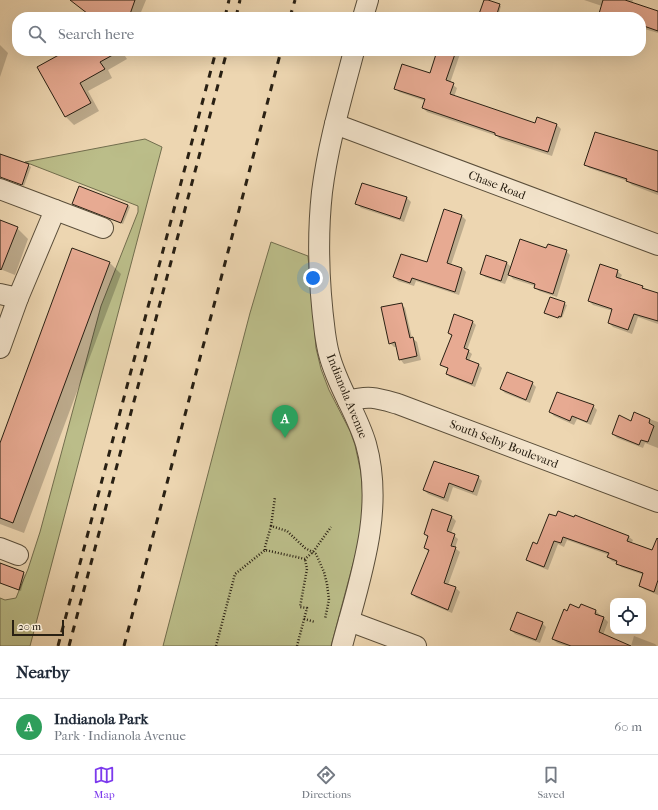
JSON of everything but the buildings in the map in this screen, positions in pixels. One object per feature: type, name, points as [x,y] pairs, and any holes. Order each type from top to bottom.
[{"type":"street","points":[[364,12],[368,0]]},
{"type":"street","name":"Indianola Avenue","points":[[342,646],[367,549],[374,501],[372,474],[367,446],[359,423],[337,376],[329,354],[324,325],[320,271],[320,220],[322,192],[329,151],[353,56]]},
{"type":"street","name":"Chase Road","points":[[335,124],[658,245]]},
{"type":"street","points":[[0,189],[103,228]]},
{"type":"street","points":[[0,348],[9,296],[54,210]]},
{"type":"street","name":"South Selby Boulevard","points":[[348,401],[361,397],[376,398],[398,404],[658,502]]},
{"type":"street","points":[[0,548],[18,555]]},
{"type":"street","points":[[349,621],[416,646]]},
{"type":"path","points":[[265,550],[264,547],[271,526],[275,497]]},
{"type":"path","points":[[271,526],[285,530],[306,548],[316,554],[324,572],[327,584],[329,600],[325,619]]},
{"type":"path","points":[[305,559],[313,552],[331,526]]},
{"type":"path","points":[[265,550],[305,559]]},
{"type":"path","points":[[216,646],[235,574],[265,550]]},
{"type":"path","points":[[297,646],[307,608],[300,607],[307,569],[305,559]]},
{"type":"path","points":[[304,619],[315,622]]},
{"type":"green space","points":[[145,139],[162,147],[30,646],[0,646],[0,598],[5,600],[16,598],[28,569],[40,532],[101,306],[138,212],[138,206],[25,162]]},
{"type":"green space","points":[[271,242],[308,256],[316,348],[321,369],[329,390],[350,431],[355,445],[361,473],[364,507],[358,545],[331,646],[163,646],[250,313]]},
{"type":"railway","points":[[226,12],[229,0]]},
{"type":"railway","points":[[237,12],[240,0]]},
{"type":"railway","points":[[291,12],[295,0]]},
{"type":"railway","points":[[58,646],[215,56]]},
{"type":"railway","points":[[69,646],[226,56]]},
{"type":"railway","points":[[124,646],[280,56]]},
{"type":"place","name":"Indianola Park","points":[[285,438]]}]
